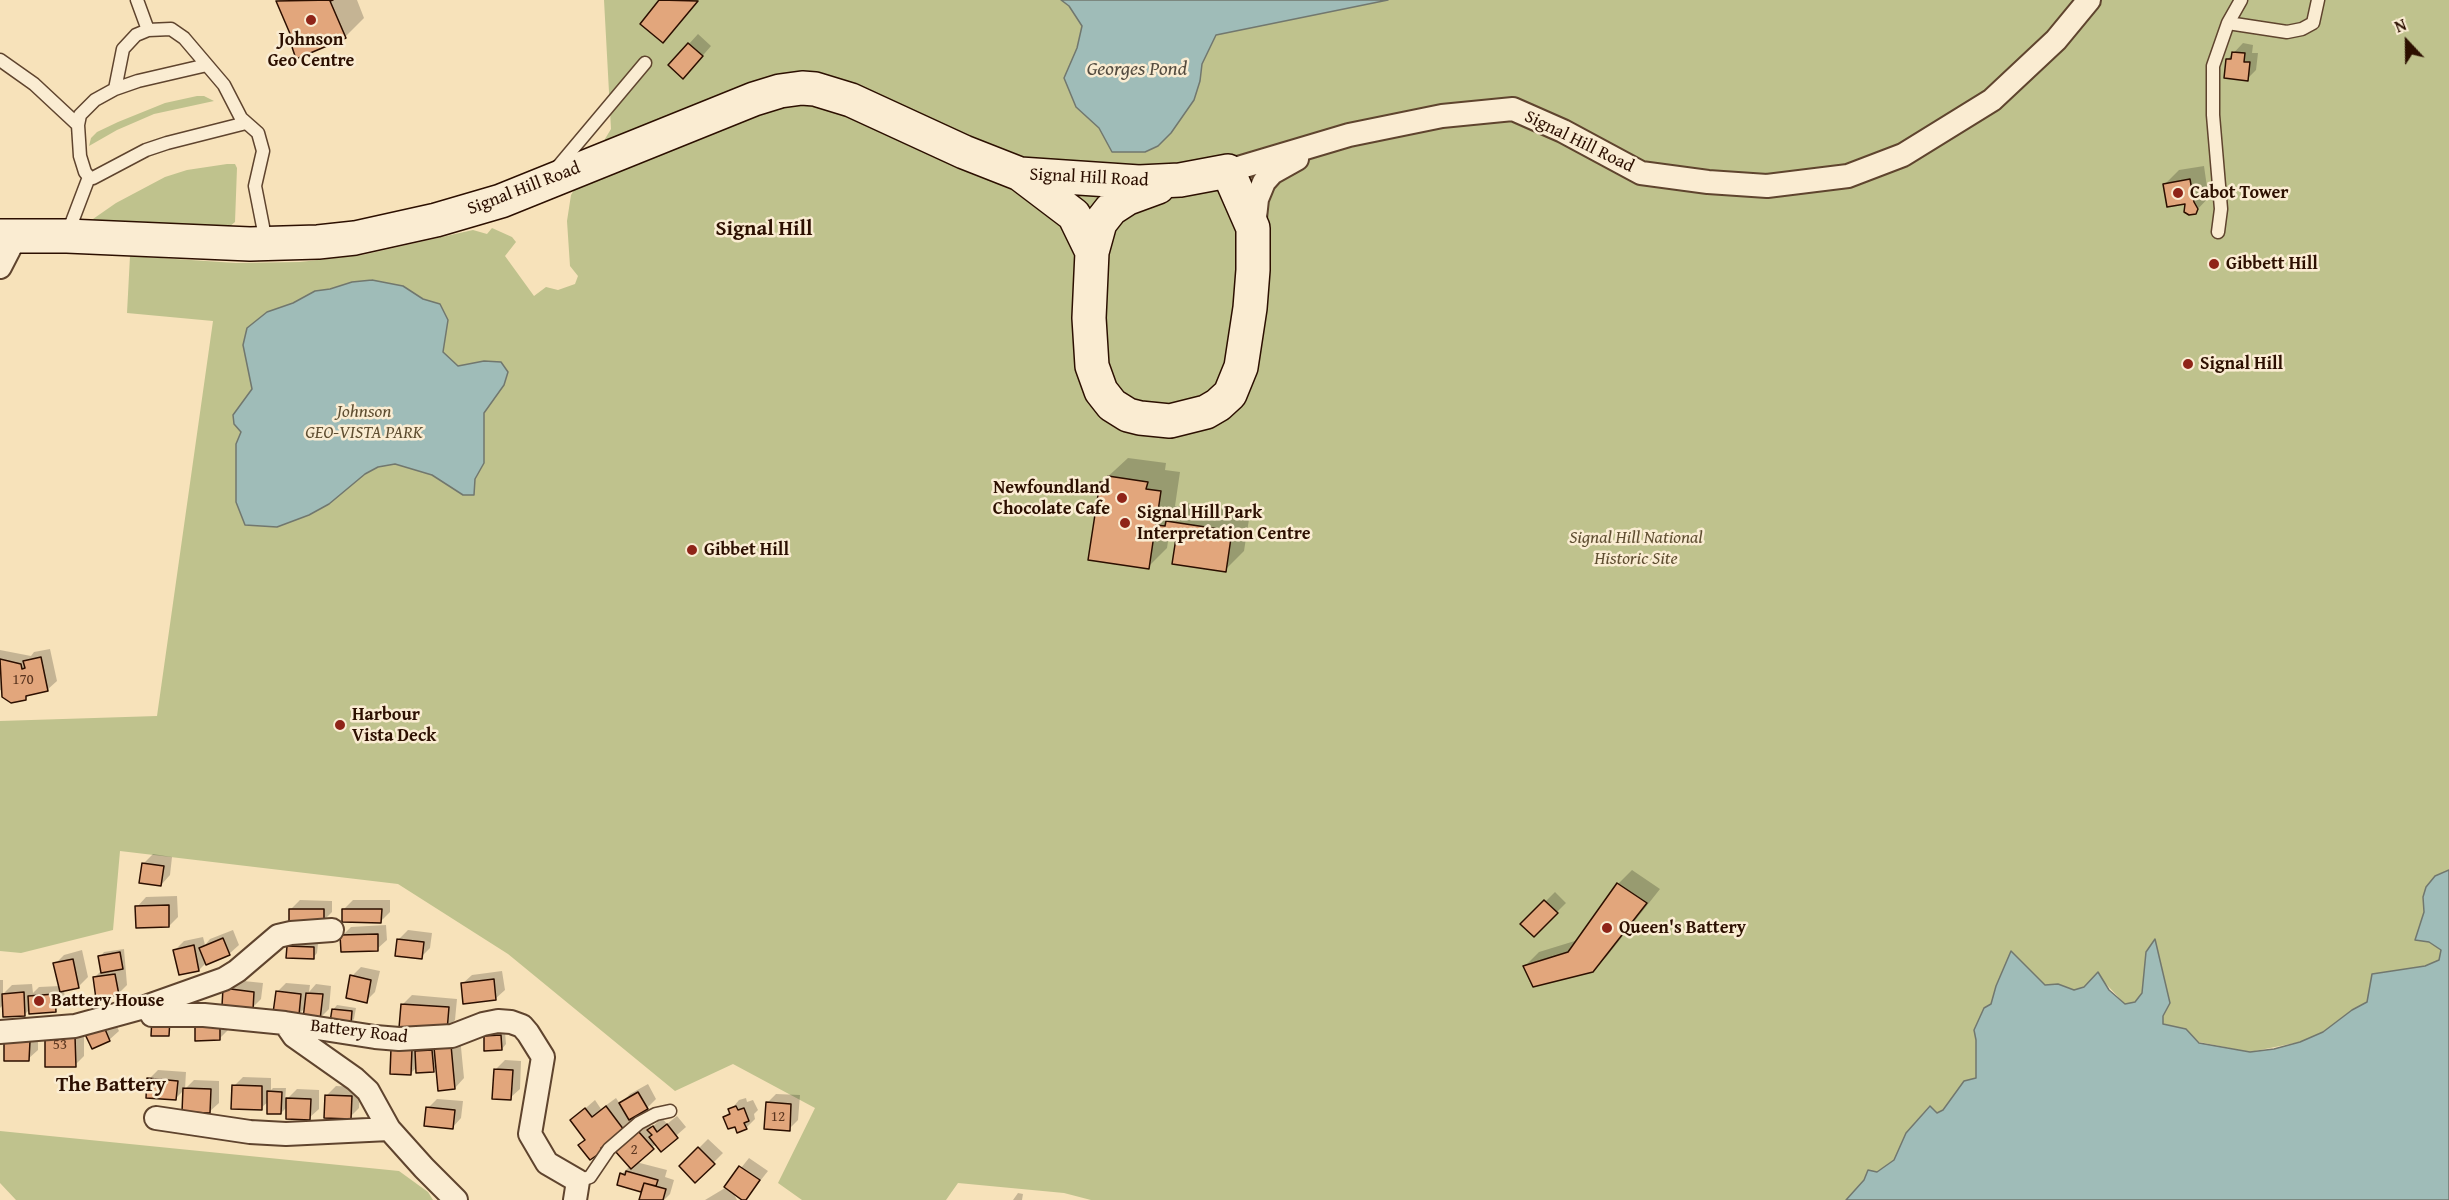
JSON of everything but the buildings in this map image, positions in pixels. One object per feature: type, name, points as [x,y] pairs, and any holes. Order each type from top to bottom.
[{"type":"street","name":"Signal Hill Road","points":[[1020,174],[1139,182],[1180,180],[1228,171],[1332,139],[1442,116],[1513,109],[1563,131],[1641,173],[1708,182],[1767,186],[1848,176],[1903,155],[1992,100],[2056,40],[2089,0]]},
{"type":"street","name":"Signal Hill Road","points":[[8,236],[67,236],[267,244],[318,242],[390,231],[483,207],[754,99],[780,91],[815,89],[851,100],[964,152],[1020,174],[1074,215],[1092,252],[1089,344],[1097,383],[1112,405],[1128,415],[1148,420],[1170,421],[1212,408],[1230,394],[1236,382],[1245,348],[1250,308],[1253,228],[1258,195],[1268,177],[1332,139]]},
{"type":"street","points":[[1228,171],[1253,228]]},
{"type":"street","points":[[1092,252],[1100,223],[1114,206],[1128,198],[1180,180]]},
{"type":"street","points":[[0,267],[8,236]]},
{"type":"street","points":[[0,1032],[75,1026],[148,1006],[224,979],[237,972],[278,936],[332,930]]},
{"type":"street","name":"Battery Road","points":[[148,1006],[152,1015],[204,1015],[285,1023],[375,1037],[409,1039],[452,1036],[498,1021],[522,1026],[543,1058],[530,1134],[547,1163],[576,1191]]},
{"type":"street","points":[[285,1023],[294,1036],[362,1085],[389,1129],[456,1200]]},
{"type":"street","points":[[156,1118],[250,1132],[286,1134],[389,1129]]},
{"type":"lane","points":[[136,0],[148,30]]},
{"type":"lane","points":[[2218,232],[2221,209],[2213,115],[2213,66],[2228,23],[2241,0]]},
{"type":"lane","points":[[2228,23],[2287,32],[2302,29],[2313,23],[2318,0]]},
{"type":"lane","points":[[116,89],[123,49],[136,35],[148,30],[163,28],[178,32],[224,85],[236,111],[258,133],[262,159],[255,186],[267,244]]},
{"type":"lane","points":[[0,60],[34,84],[78,125]]},
{"type":"lane","points":[[543,184],[645,63]]},
{"type":"lane","points":[[89,177],[81,164],[78,125],[80,115],[86,108],[95,100],[116,89],[138,81],[207,65]]},
{"type":"lane","points":[[89,177],[93,178],[146,150],[166,143],[246,123]]},
{"type":"lane","points":[[67,236],[89,177]]},
{"type":"lane","points":[[576,1191],[590,1177],[609,1149],[639,1123],[670,1110]]},
{"type":"green space","name":"Signal Hill National Historic Site","points":[[604,0],[2449,0],[2449,870],[2435,876],[2423,897],[2424,912],[2415,940],[2429,942],[2441,950],[2439,960],[2425,966],[2389,972],[2371,987],[2367,1002],[2352,1010],[2323,1032],[2300,1042],[2250,1052],[2199,1042],[2186,1029],[2163,1024],[2163,1016],[2170,1002],[2155,940],[2146,952],[2142,993],[2135,1002],[2125,1004],[2106,984],[2074,990],[2058,984],[2044,985],[2011,951],[1991,1004],[1984,1008],[1974,1030],[1976,1078],[1943,1110],[1937,1113],[1929,1106],[1906,1133],[1894,1160],[1877,1172],[1868,1171],[1864,1180],[1846,1200],[1091,1200],[1064,1193],[958,1183],[946,1200],[802,1200],[778,1183],[815,1108],[733,1064],[675,1091],[508,954],[398,884],[120,851],[113,930],[21,953],[0,951],[0,721],[157,716],[213,321],[127,313],[130,256],[236,263],[300,262],[362,255],[473,230],[487,234],[492,228],[512,237],[516,242],[505,256],[534,296],[546,287],[558,290],[575,284],[578,276],[570,266],[567,221],[571,195],[611,129]]},
{"type":"green space","points":[[204,96],[214,101],[154,114],[117,130],[89,146],[91,138],[97,132],[118,122],[165,103]]},
{"type":"green space","points":[[235,164],[237,168],[235,222],[229,227],[96,221],[93,219],[116,203],[165,177],[187,170]]},
{"type":"green space","points":[[0,1131],[399,1171],[428,1192],[433,1200],[16,1200],[0,1183]]},
{"type":"water","name":"Georges Pond","points":[[1061,0],[1388,0],[1216,35],[1202,64],[1194,100],[1171,133],[1158,146],[1145,152],[1112,152],[1099,128],[1076,107],[1064,78],[1077,48],[1082,26],[1069,6]]},
{"type":"water","points":[[372,280],[403,286],[423,299],[440,304],[448,320],[443,352],[458,366],[484,361],[501,362],[508,372],[504,385],[484,413],[484,463],[475,479],[474,495],[463,495],[432,475],[395,464],[378,467],[365,474],[329,504],[309,515],[277,527],[245,525],[236,502],[236,444],[241,432],[234,424],[233,415],[252,389],[243,345],[247,328],[267,312],[293,303],[315,291],[352,282]]},
{"type":"water","points":[[2449,870],[2449,1200],[1846,1200],[1864,1180],[1868,1170],[1877,1172],[1894,1160],[1906,1133],[1930,1106],[1937,1113],[1943,1110],[1964,1081],[1976,1078],[1974,1030],[1984,1008],[1991,1004],[2011,951],[2045,985],[2058,984],[2074,990],[2084,987],[2098,972],[2109,990],[2125,1004],[2135,1002],[2142,993],[2146,952],[2155,939],[2170,1003],[2163,1016],[2163,1024],[2186,1029],[2199,1043],[2250,1052],[2274,1049],[2300,1042],[2323,1032],[2352,1010],[2367,1002],[2372,974],[2425,966],[2439,960],[2441,950],[2429,942],[2415,940],[2424,912],[2423,897],[2426,887],[2435,876]]},
{"type":"place","name":"Johnson Geo Centre","points":[[311,20]]},
{"type":"place","name":"Cabot Tower","points":[[2178,193]]},
{"type":"place","name":"Gibbett Hill","points":[[2214,264]]},
{"type":"place","name":"Signal Hill","points":[[2188,364]]},
{"type":"place","name":"Newfoundland Chocolate Cafe","points":[[1122,498]]},
{"type":"place","name":"Signal Hill Park Interpretation Centre","points":[[1125,523]]},
{"type":"place","name":"Gibbet Hill","points":[[692,550]]},
{"type":"place","name":"Harbour Vista Deck","points":[[340,725]]},
{"type":"place","name":"Queen's Battery","points":[[1607,928]]},
{"type":"place","name":"Battery House","points":[[39,1001]]},
{"type":"district","name":"Signal Hill","points":[[764,230]]},
{"type":"district","name":"The Battery","points":[[111,1086]]},
{"type":"park label","name":"Johnson GEO-VISTA PARK","points":[[364,422]]}]
